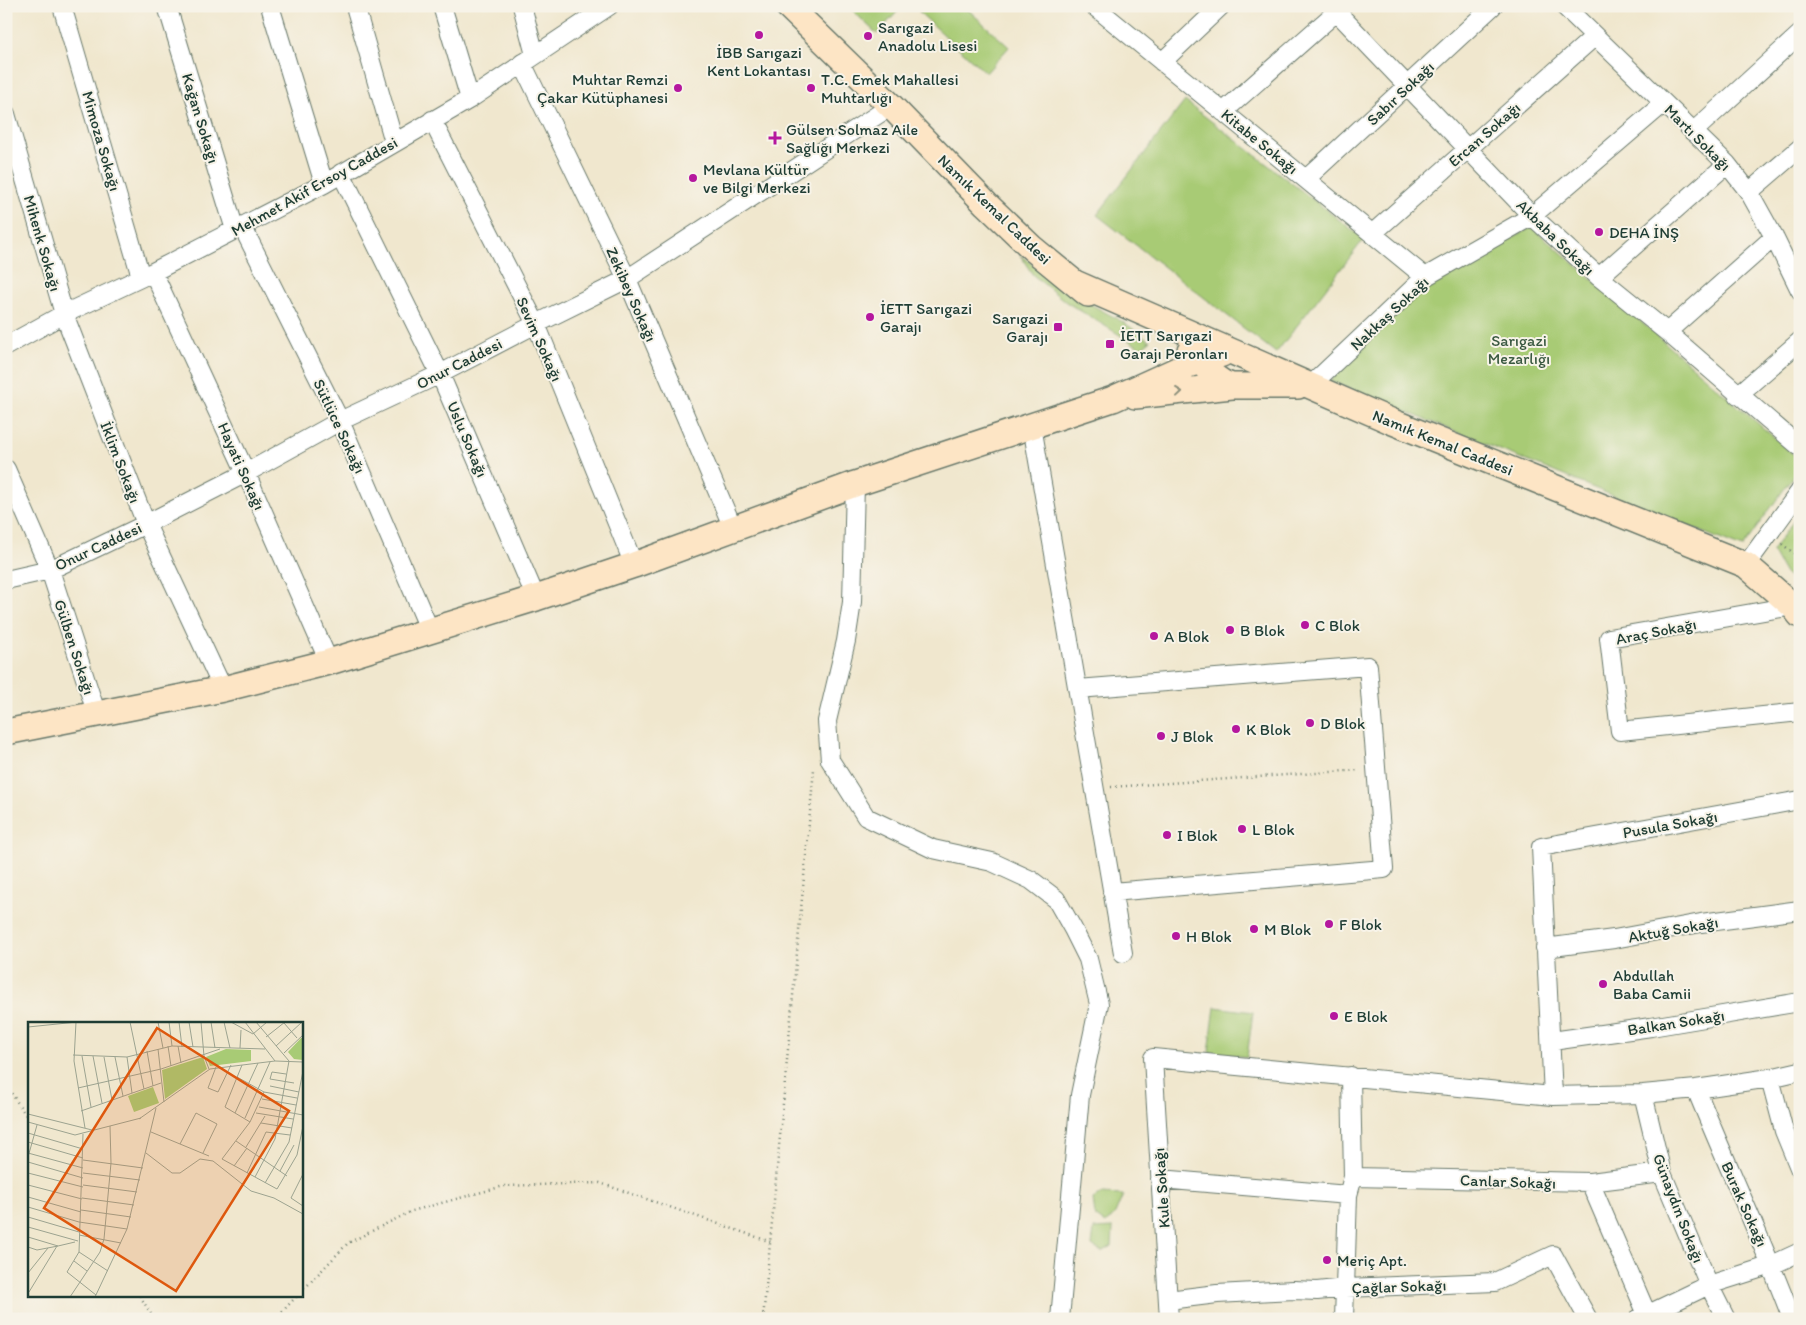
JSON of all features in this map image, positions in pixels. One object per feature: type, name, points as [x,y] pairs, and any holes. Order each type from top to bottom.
[{"type":"main road","name":"Namık Kemal Caddesi","points":[[788,6],[891,106],[986,204],[1032,248],[1098,302],[1227,367]]},
{"type":"main road","points":[[1113,399],[1227,367]]},
{"type":"main road","points":[[6,732],[223,689],[329,662],[536,598],[634,565],[855,484],[1113,399],[1227,367],[1310,386]]},
{"type":"main road","name":"Namık Kemal Caddesi","points":[[1310,386],[1393,422],[1746,566],[1796,611]]},
{"type":"street","name":"Mimoza Sokağı","points":[[62,6],[147,274]]},
{"type":"street","name":"Kağan Sokağı","points":[[167,6],[239,228]]},
{"type":"street","points":[[270,6],[324,184]]},
{"type":"street","points":[[354,6],[394,142]]},
{"type":"street","points":[[442,6],[470,98]]},
{"type":"street","name":"Zekibey Sokağı","points":[[522,6],[528,59],[627,279],[733,528]]},
{"type":"street","name":"Kitabe Sokağı","points":[[1094,6],[1425,277]]},
{"type":"street","points":[[1162,62],[1221,6]]},
{"type":"street","name":"Sabır Sokağı","points":[[1306,179],[1493,6]]},
{"type":"street","name":"Martı Sokağı","points":[[1564,6],[1727,164],[1749,192],[1774,237],[1794,262],[1800,290]]},
{"type":"street","name":"Mehmet Akif Ersoy Caddesi","points":[[6,346],[64,314],[324,184],[470,98],[606,7]]},
{"type":"street","points":[[1223,112],[1337,8]]},
{"type":"street","name":"Akbaba Sokağı","points":[[1337,8],[1408,86],[1532,216],[1599,277],[1667,332],[1800,447]]},
{"type":"street","points":[[1693,132],[1800,34]]},
{"type":"street","name":"Ercan Sokağı","points":[[1373,233],[1595,36]]},
{"type":"street","name":"Nakkaş Sokağı","points":[[1310,386],[1425,277],[1532,216],[1664,103]]},
{"type":"street","name":"Onur Caddesi","points":[[6,580],[50,570],[146,524],[246,473],[340,421],[440,374],[627,279],[891,106]]},
{"type":"street","name":"Mihenk Sokağı","points":[[6,114],[64,314]]},
{"type":"street","name":"Sevim Sokağı","points":[[432,120],[536,324],[634,565]]},
{"type":"street","points":[[1749,192],[1800,148]]},
{"type":"street","points":[[1599,277],[1727,164]]},
{"type":"street","name":"Uslu Sokağı","points":[[342,173],[440,374],[536,598]]},
{"type":"street","name":"Sütlüce Sokağı","points":[[239,228],[340,421],[430,631]]},
{"type":"street","points":[[1667,332],[1774,237]]},
{"type":"street","name":"Hayati Sokağı","points":[[147,274],[246,473],[329,662]]},
{"type":"street","name":"İklim Sokağı","points":[[64,314],[146,524],[223,689]]},
{"type":"street","points":[[1738,395],[1800,341]]},
{"type":"street","points":[[1032,426],[1124,953]]},
{"type":"street","name":"Gülben Sokağı","points":[[6,469],[50,570],[97,714]]},
{"type":"street","points":[[855,484],[852,602],[846,641],[827,721],[830,760],[866,816],[934,849],[992,862],[1031,880],[1056,899],[1088,959],[1098,1004],[1080,1095],[1060,1319]]},
{"type":"street","points":[[1746,566],[1800,491]]},
{"type":"street","name":"Araç Sokağı","points":[[1796,611],[1609,638],[1620,731],[1800,712]]},
{"type":"street","points":[[1078,689],[1368,666],[1384,869],[1112,892]]},
{"type":"street","name":"Pusula Sokağı","points":[[1546,948],[1540,847],[1800,800]]},
{"type":"street","name":"Aktuğ Sokağı","points":[[1546,948],[1614,939],[1701,923],[1800,910]]},
{"type":"street","points":[[1546,948],[1554,1096]]},
{"type":"street","name":"Balkan Sokağı","points":[[1552,1041],[1652,1027],[1800,1002]]},
{"type":"street","name":"Kule Sokağı","points":[[1169,1319],[1153,1058],[1351,1076]]},
{"type":"street","points":[[1344,1319],[1348,1195],[1353,1177],[1351,1076],[1554,1096],[1643,1094],[1696,1089],[1770,1078],[1800,1071]]},
{"type":"street","points":[[1770,1078],[1784,1131],[1800,1170]]},
{"type":"street","name":"Burak Sokağı","points":[[1696,1089],[1772,1265],[1792,1319]]},
{"type":"street","name":"Günaydın Sokağı","points":[[1643,1094],[1662,1173],[1709,1285],[1726,1319]]},
{"type":"street","name":"Canlar Sokağı","points":[[1353,1177],[1590,1182],[1662,1173]]},
{"type":"street","points":[[1160,1180],[1348,1195]]},
{"type":"street","points":[[1590,1182],[1645,1318],[1709,1285],[1772,1265],[1800,1252]]},
{"type":"street","name":"Çağlar Sokağı","points":[[1168,1300],[1217,1294],[1495,1282],[1553,1256],[1588,1319]]},
{"type":"path","points":[[1769,533],[1800,558]]},
{"type":"path","points":[[763,1319],[814,769],[830,760]]},
{"type":"path","points":[[1095,788],[1376,769]]},
{"type":"path","points":[[6,1085],[28,1118]]},
{"type":"path","points":[[302,1291],[348,1244],[412,1211],[504,1186],[600,1184],[770,1242]]},
{"type":"path","points":[[141,1298],[154,1319]]},
{"type":"path","points":[[275,1319],[295,1298]]},
{"type":"green space","points":[[848,6],[893,6],[898,11],[877,34]]},
{"type":"green space","points":[[925,6],[964,6],[1009,47],[986,73],[919,12]]},
{"type":"green space","points":[[1185,101],[1364,239],[1276,353],[1097,215]]},
{"type":"green space","name":"Sarıgazi Mezarlığı","points":[[1532,227],[1800,460],[1800,467],[1742,548],[1330,381],[1427,284]]},
{"type":"green space","points":[[1020,255],[1072,294],[1123,322],[1150,341],[1141,348],[1066,302],[1033,275]]},
{"type":"green space","points":[[1800,512],[1800,587],[1785,574],[1772,551]]},
{"type":"green space","points":[[1215,1007],[1253,1012],[1247,1057],[1209,1052]]},
{"type":"green space","points":[[1101,1194],[1123,1195],[1115,1214],[1106,1224],[1095,1216],[1093,1199]]},
{"type":"green space","points":[[1113,1228],[1112,1246],[1102,1252],[1092,1246],[1094,1229]]},
{"type":"place","name":"İBB Sarıgazi Kent Lokantası","points":[[759,35]]},
{"type":"place","name":"Sarıgazi Anadolu Lisesi","points":[[868,36]]},
{"type":"place","name":"Muhtar Remzi Çakar Kütüphanesi","points":[[678,88]]},
{"type":"place","name":"T.C. Emek Mahallesi Muhtarlığı","points":[[811,88]]},
{"type":"place","name":"Gülsen Solmaz Aile Sağlığı Merkezi","points":[[775,138]]},
{"type":"place","name":"Mevlana Kültür ve Bilgi Merkezi","points":[[693,178]]},
{"type":"place","name":"DEHA İNŞ","points":[[1599,232]]},
{"type":"place","name":"İETT Sarıgazi Garajı","points":[[870,317]]},
{"type":"place","name":"Sarıgazi Garajı","points":[[1058,327]]},
{"type":"place","name":"İETT Sarıgazi Garajı Peronları","points":[[1110,344]]},
{"type":"place","name":"C Blok","points":[[1305,625]]},
{"type":"place","name":"B Blok","points":[[1230,630]]},
{"type":"place","name":"A Blok","points":[[1154,636]]},
{"type":"place","name":"D Blok","points":[[1310,723]]},
{"type":"place","name":"K Blok","points":[[1236,729]]},
{"type":"place","name":"J Blok","points":[[1161,736]]},
{"type":"place","name":"L Blok","points":[[1242,829]]},
{"type":"place","name":"I Blok","points":[[1167,835]]},
{"type":"place","name":"F Blok","points":[[1329,924]]},
{"type":"place","name":"M Blok","points":[[1254,929]]},
{"type":"place","name":"H Blok","points":[[1176,936]]},
{"type":"place","name":"Abdullah Baba Camii","points":[[1603,984]]},
{"type":"place","name":"E Blok","points":[[1334,1016]]},
{"type":"place","name":"Meriç Apt.","points":[[1327,1260]]}]
